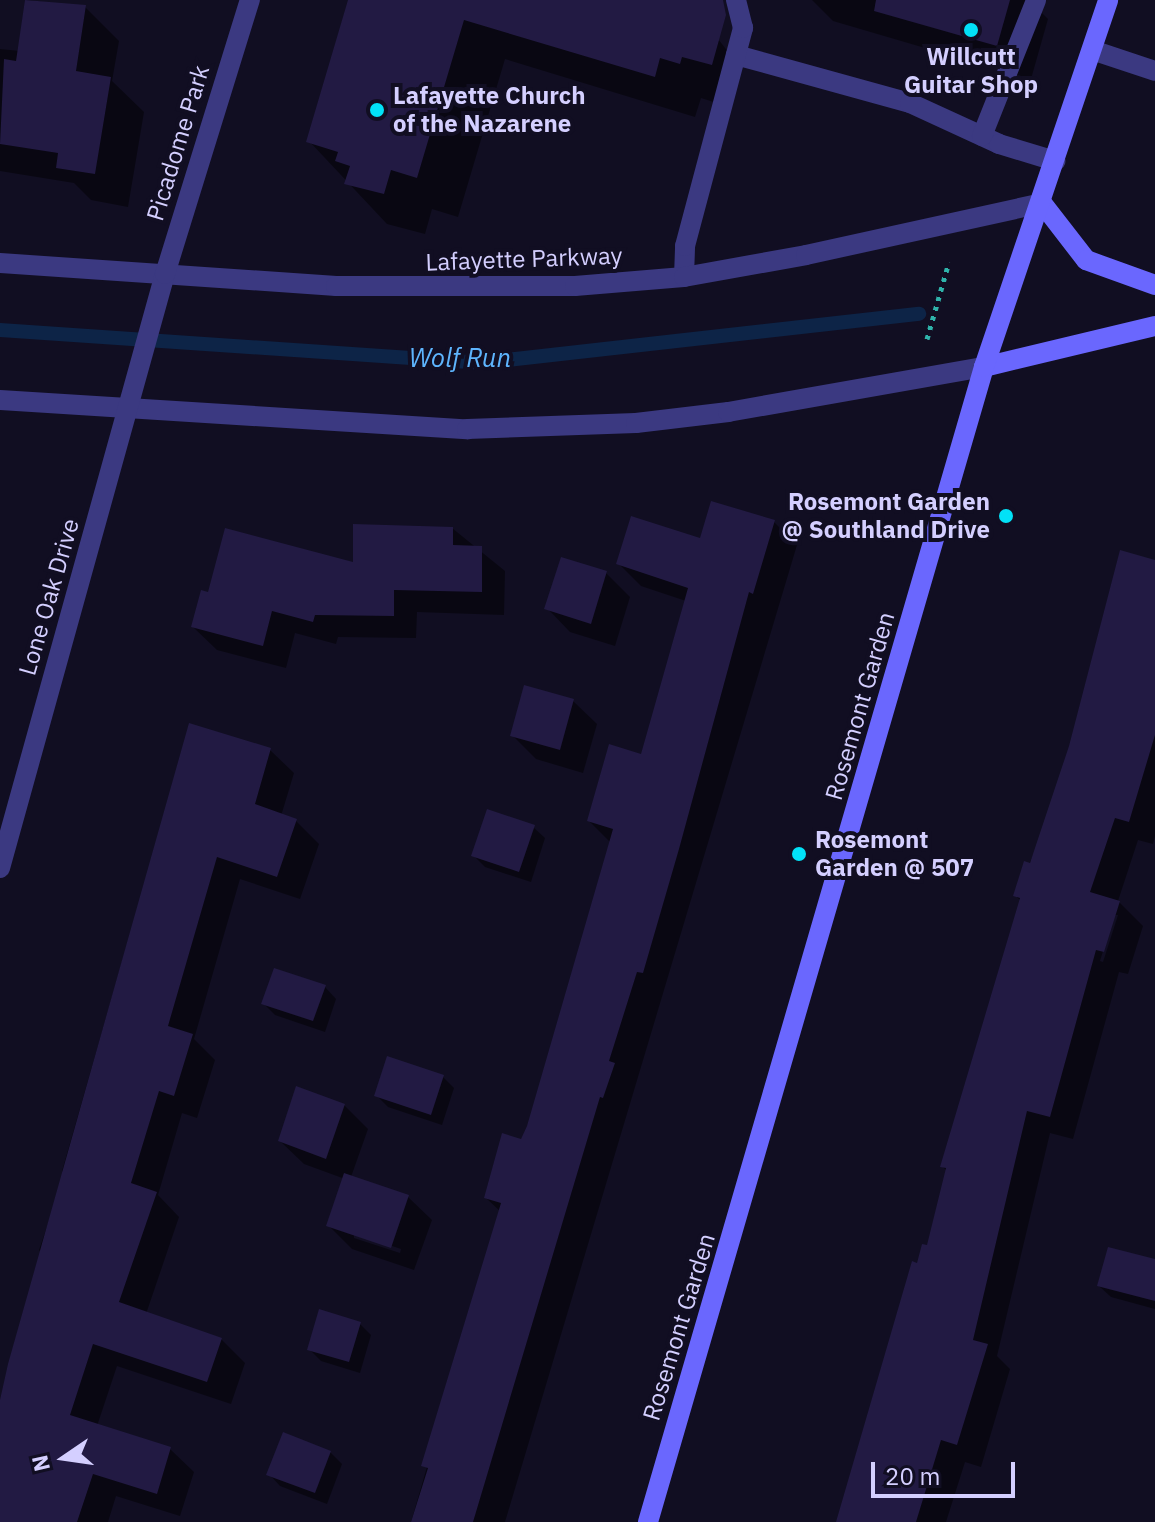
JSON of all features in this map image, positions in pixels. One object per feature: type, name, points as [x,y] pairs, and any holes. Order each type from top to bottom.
[{"type":"main road","name":"Rosemont Garden","points":[[648,1522],[984,367],[1042,203],[1108,0]]},
{"type":"main road","points":[[1042,203],[1086,260],[1155,285]]},
{"type":"main road","points":[[984,367],[1155,326]]},
{"type":"street","name":"Picadome Park","points":[[134,386],[165,274],[250,0]]},
{"type":"street","points":[[684,277],[685,246],[743,28],[736,0]]},
{"type":"street","points":[[982,136],[1036,0]]},
{"type":"street","points":[[1092,50],[1155,71]]},
{"type":"street","points":[[736,55],[910,103],[982,136],[1055,161]]},
{"type":"street","name":"Lafayette Parkway","points":[[0,263],[463,290],[684,277],[1042,203]]},
{"type":"street","points":[[0,400],[127,411],[467,429],[636,423],[897,385],[984,367]]},
{"type":"street","name":"Lone Oak Drive","points":[[0,868],[134,386]]},
{"type":"path","points":[[927,339],[949,262]]},
{"type":"building","points":[[25,0],[86,5],[76,71],[111,77],[95,174],[56,168],[58,153],[0,144],[4,59],[16,61]]},
{"type":"building","name":"Lafayette Church of the Nazarene","points":[[348,0],[723,0],[726,15],[712,65],[682,57],[680,64],[660,58],[655,77],[464,20],[417,178],[391,170],[384,194],[344,184],[350,166],[335,161],[338,152],[306,142]]},
{"type":"building","name":"Willcutt Guitar Shop","points":[[876,0],[1010,0],[997,46],[874,11]]},
{"type":"building","points":[[711,501],[775,520],[753,594],[749,592],[643,973],[637,972],[609,1061],[615,1063],[603,1098],[600,1097],[473,1522],[411,1522],[428,1468],[421,1466],[501,1203],[484,1198],[502,1133],[521,1139],[527,1126],[613,829],[587,821],[609,744],[641,754],[688,588],[616,564],[631,516],[700,538]]},
{"type":"building","points":[[353,524],[453,527],[453,545],[482,546],[482,592],[394,590],[394,616],[315,615],[313,622],[272,611],[263,646],[191,627],[201,590],[208,592],[225,528],[353,562]]},
{"type":"building","points":[[1120,550],[1155,560],[1155,735],[1129,822],[1115,818],[1090,892],[1120,901],[1104,952],[1096,950],[1050,1117],[1027,1111],[973,1340],[988,1344],[957,1445],[941,1440],[916,1522],[836,1522],[912,1261],[917,1263],[922,1244],[927,1245],[946,1168],[940,1167],[1020,898],[1013,896],[1024,861],[1030,863],[1069,746]]},
{"type":"building","points":[[561,557],[607,571],[591,624],[544,609]]},
{"type":"building","points":[[524,685],[574,699],[560,750],[510,736]]},
{"type":"building","points":[[189,723],[271,748],[255,804],[297,819],[277,877],[217,857],[168,1026],[193,1034],[174,1096],[159,1091],[131,1183],[157,1192],[119,1302],[222,1338],[207,1382],[93,1344],[70,1415],[171,1447],[157,1494],[93,1474],[77,1522],[0,1522],[0,1400],[8,1364]]},
{"type":"building","points":[[487,809],[535,825],[519,872],[471,856]]},
{"type":"building","points":[[274,968],[326,985],[313,1021],[261,1004]]},
{"type":"building","points":[[387,1056],[444,1075],[431,1115],[374,1096]]},
{"type":"building","points":[[296,1086],[345,1104],[326,1159],[278,1141]]},
{"type":"building","points":[[344,1173],[409,1195],[391,1248],[326,1226]]},
{"type":"building","points":[[1108,1247],[1155,1259],[1155,1301],[1097,1286]]},
{"type":"building","points":[[319,1309],[361,1322],[349,1362],[307,1350]]},
{"type":"building","points":[[283,1432],[331,1451],[315,1493],[266,1475]]},
{"type":"waterway","name":"Wolf Run","points":[[0,330],[480,363],[919,314]]},
{"type":"place","name":"Willcutt Guitar Shop","points":[[971,30]]},
{"type":"place","name":"Lafayette Church of the Nazarene","points":[[377,110]]},
{"type":"place","name":"Rosemont Garden @ Southland Drive","points":[[1006,516]]},
{"type":"place","name":"Rosemont Garden @ 507","points":[[799,854]]}]
